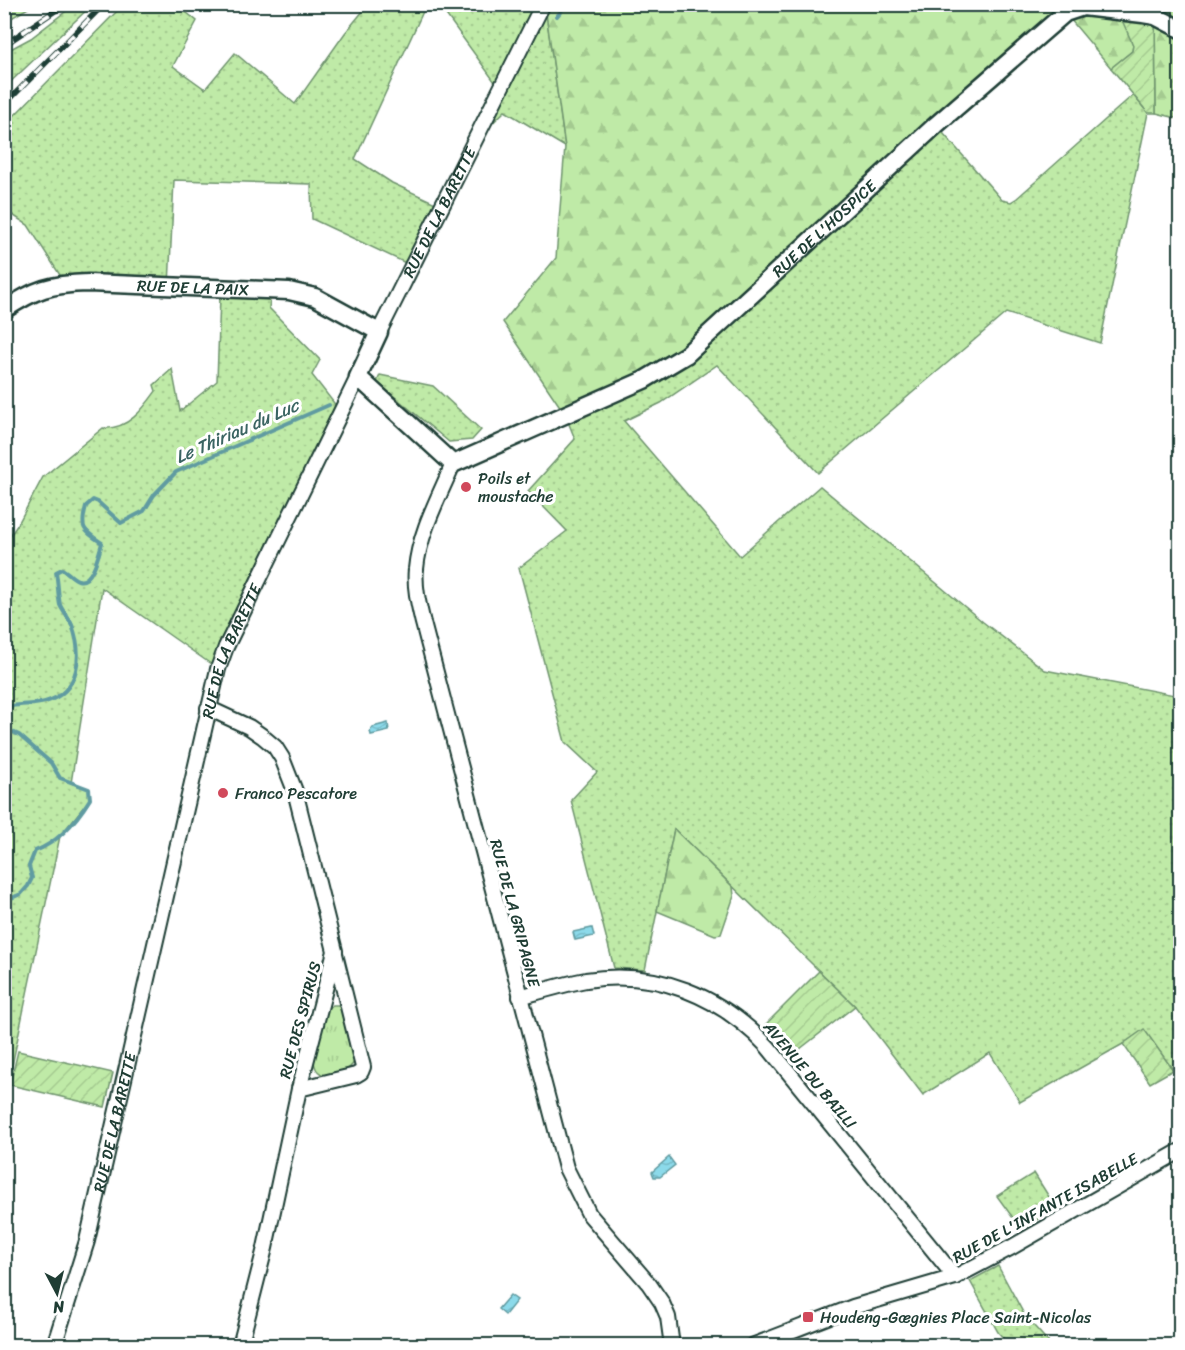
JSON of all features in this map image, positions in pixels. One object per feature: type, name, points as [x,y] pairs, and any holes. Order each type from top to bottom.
[{"type":"main road","name":"RUE DE L'HOSPICE","points":[[453,464],[644,380],[686,355],[936,125],[1065,13],[1083,8],[1156,10],[1180,29]]},
{"type":"main road","name":"RUE DE LA PAIX","points":[[4,310],[37,290],[65,283],[289,291],[315,297],[379,332]]},
{"type":"main road","name":"RUE DE LA BARETTE","points":[[358,377],[379,332]]},
{"type":"main road","points":[[358,377],[453,464]]},
{"type":"street","name":"RUE DE LA BARETTE","points":[[379,332],[543,4]]},
{"type":"street","name":"RUE DE LA BARETTE","points":[[54,1346],[87,1240],[218,669],[226,647],[358,377]]},
{"type":"street","name":"RUE DE LA GRIPAGNE","points":[[453,464],[423,538],[416,570],[423,624],[560,1147],[574,1187],[593,1219],[650,1284],[662,1303],[668,1317],[672,1346]]},
{"type":"street","name":"RUE DES SPIRUS","points":[[208,708],[262,736],[275,747],[282,758],[295,791],[335,951],[299,1089],[265,1248],[240,1346]]},
{"type":"street","points":[[299,1089],[356,1075],[363,1067],[335,951]]},
{"type":"street","name":"AVENUE DU BAILLI","points":[[520,997],[588,980],[607,979],[668,983],[709,999],[739,1020],[768,1047],[955,1277]]},
{"type":"street","name":"RUE DE L'INFANTE ISABELLE","points":[[753,1346],[853,1308],[955,1277],[1180,1151]]},
{"type":"green space","points":[[5,4],[33,4],[33,5],[5,22]]},
{"type":"green space","points":[[74,5],[92,5],[5,87],[5,52],[31,38]]},
{"type":"green space","points":[[123,5],[177,5],[197,21],[173,66],[205,89],[235,53],[295,104],[345,33],[368,5],[426,5],[355,159],[392,183],[442,206],[412,266],[312,219],[311,184],[174,180],[169,286],[65,283],[28,225],[5,210],[5,125]]},
{"type":"green space","points":[[439,5],[551,5],[546,13],[565,147],[505,111],[474,141],[500,89]]},
{"type":"green space","points":[[551,5],[1180,5],[1180,119],[1156,113],[1155,16],[1131,37],[1132,51],[1111,68],[1065,13],[686,355],[565,414],[503,322],[556,258],[565,147],[546,13]]},
{"type":"green space","points":[[1118,11],[1155,16],[1156,113],[1148,113],[1111,68],[1132,51],[1133,45]]},
{"type":"green space","points":[[1133,95],[1148,113],[1100,343],[1006,313],[818,473],[717,365],[661,403],[624,421],[740,556],[820,486],[983,622],[1045,670],[1180,696],[1180,1065],[1173,1070],[1144,1030],[1020,1102],[990,1053],[923,1095],[855,1006],[674,829],[645,970],[614,968],[571,800],[597,772],[565,742],[519,568],[567,531],[528,491],[575,439],[565,414],[936,125],[1002,200],[1011,202]]},
{"type":"green space","points":[[220,297],[270,299],[269,308],[320,360],[312,375],[341,412],[218,669],[102,588],[71,783],[89,789],[90,799],[60,836],[5,1099],[5,543],[43,477],[103,428],[120,426],[134,417],[156,391],[154,385],[172,369],[180,411],[217,381]]},
{"type":"green space","points":[[380,375],[433,386],[481,430],[472,440],[449,442],[377,382]]},
{"type":"green space","points":[[674,829],[733,887],[734,896],[721,934],[715,935],[657,911]]},
{"type":"green space","points":[[819,971],[855,1006],[791,1056],[765,1025]]},
{"type":"green space","points":[[333,1005],[342,1005],[356,1055],[350,1067],[336,1075],[328,1076],[316,1069],[314,1061],[326,1009]]},
{"type":"green space","points":[[1144,1029],[1173,1070],[1150,1083],[1123,1044]]},
{"type":"green space","points":[[18,1051],[113,1073],[105,1107],[10,1085]]},
{"type":"green space","points":[[1034,1173],[1056,1208],[1021,1229],[997,1196]]},
{"type":"green space","points":[[998,1266],[1025,1316],[1051,1345],[1009,1345],[998,1332],[970,1281]]},
{"type":"water","points":[[388,723],[389,731],[371,735],[370,731],[373,727]]},
{"type":"water","points":[[592,928],[594,936],[575,940],[573,932]]},
{"type":"water","points":[[669,1157],[675,1165],[660,1177],[654,1177],[652,1172]]},
{"type":"water","points":[[510,1295],[517,1300],[505,1315],[498,1309]]},
{"type":"waterway","name":"Le Thiriau du Luc","points":[[557,16],[567,4]]},
{"type":"waterway","name":"Le Thiriau du Luc","points":[[4,901],[21,894],[28,886],[32,878],[29,866],[35,851],[52,842],[67,830],[90,799],[89,789],[60,778],[51,763],[19,735],[6,729],[5,713],[12,706],[41,703],[57,697],[66,690],[76,671],[78,660],[75,637],[72,625],[60,605],[56,572],[62,569],[76,579],[83,580],[94,567],[102,543],[87,532],[83,524],[86,506],[93,500],[98,502],[121,523],[144,511],[154,495],[176,472],[329,405]]},
{"type":"railway","points":[[4,45],[65,4]]},
{"type":"railway","points":[[4,105],[104,4]]},
{"type":"place","name":"Poils et moustache","points":[[466,487]]},
{"type":"place","name":"Franco Pescatore","points":[[223,793]]},
{"type":"place","name":"Houdeng-Gœgnies Place Saint-Nicolas","points":[[808,1317]]}]
